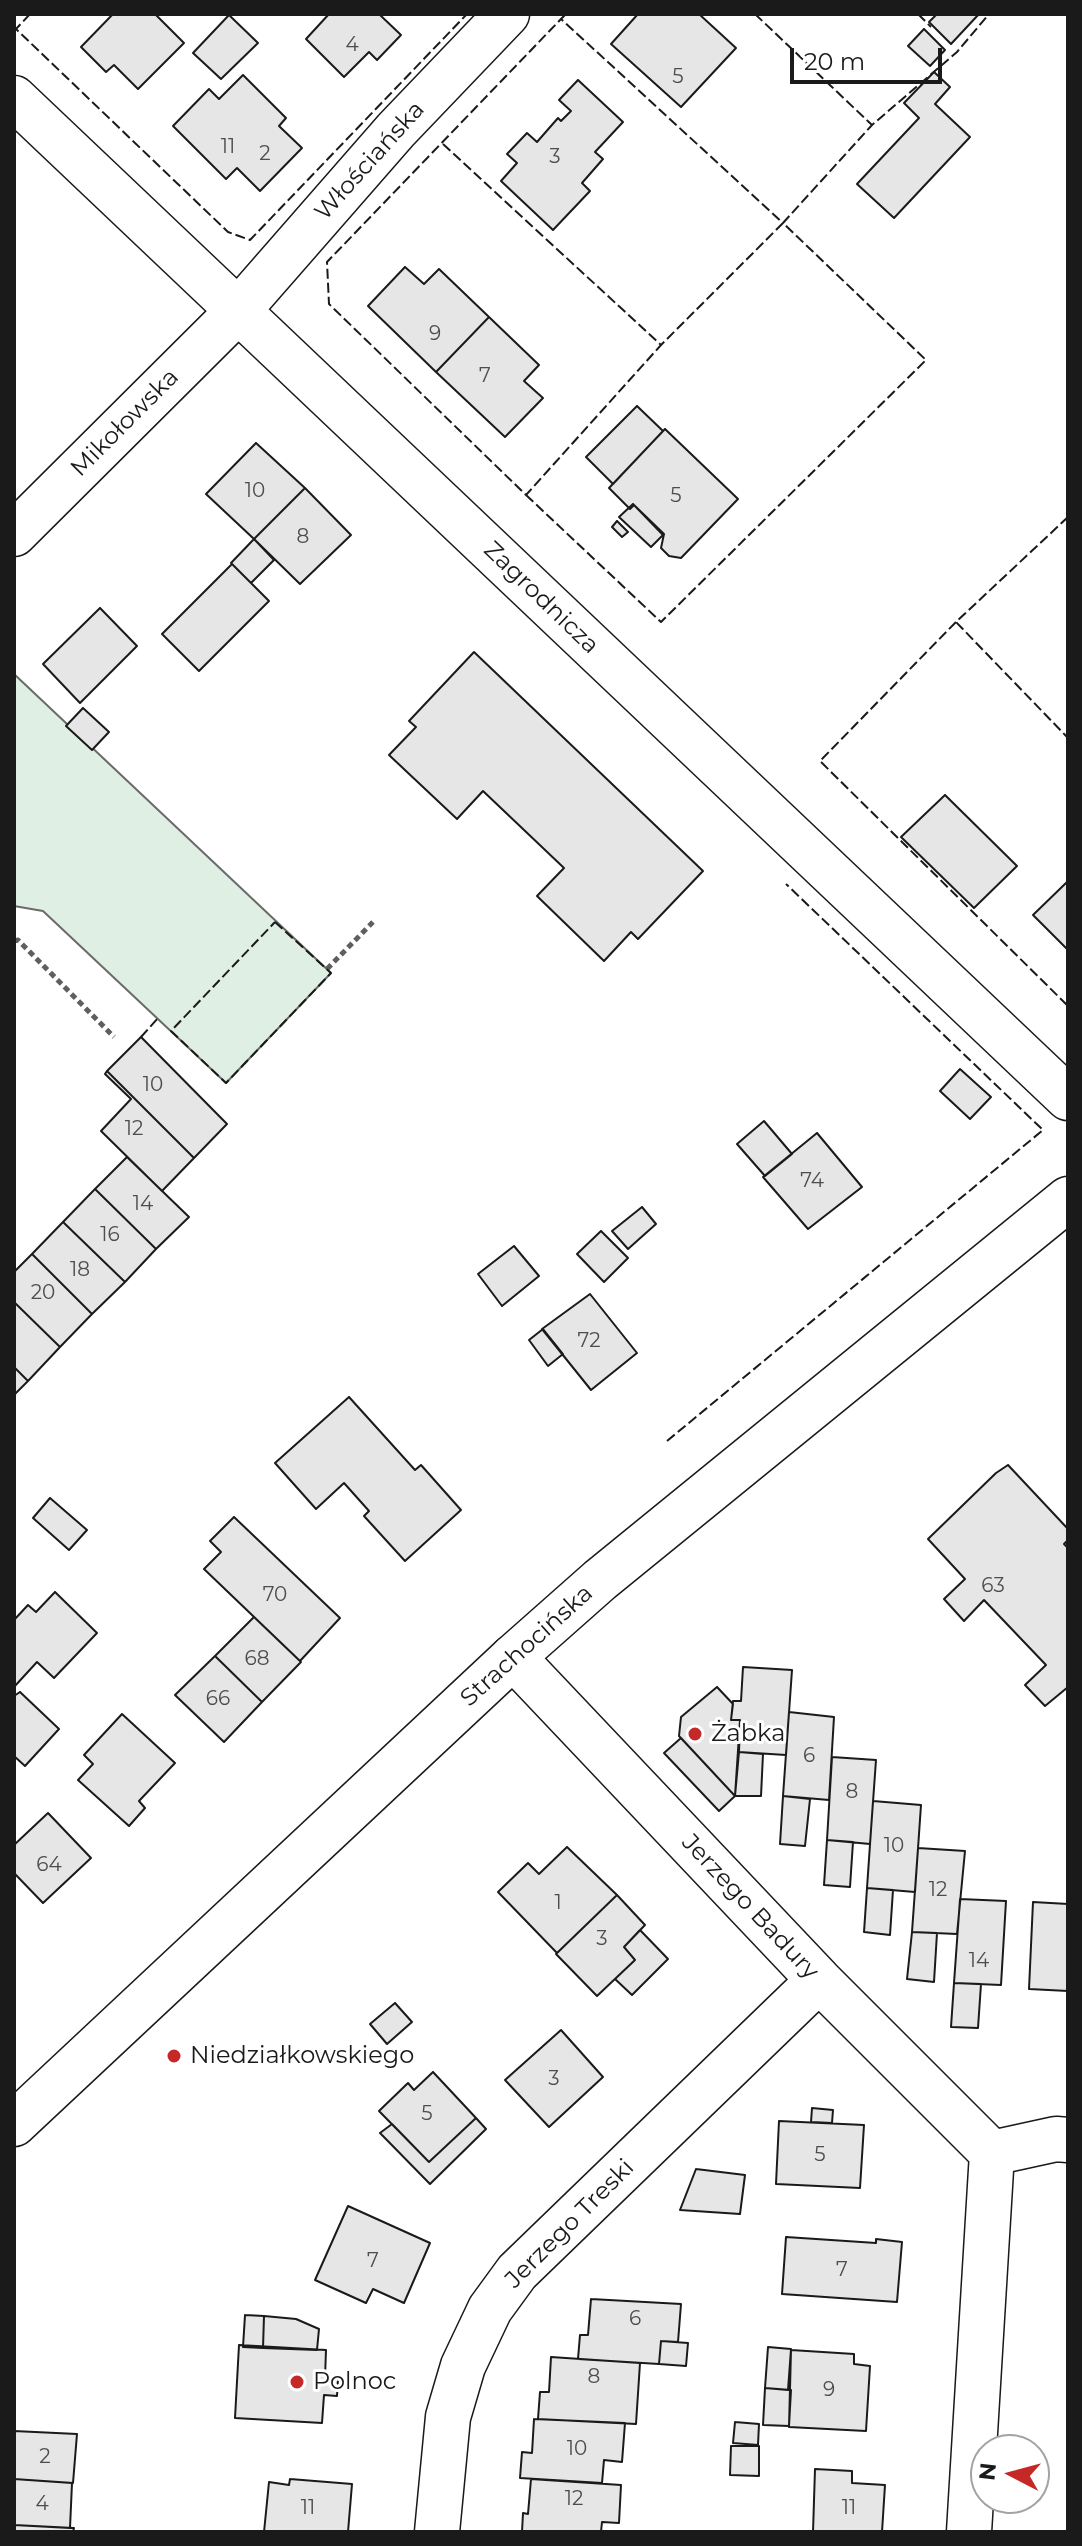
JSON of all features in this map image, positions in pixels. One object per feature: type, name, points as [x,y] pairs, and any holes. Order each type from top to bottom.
[{"type":"street","name":"Włościańska","points":[[237,312],[396,130],[507,14]]},
{"type":"street","name":"Zagrodnicza","points":[[14,98],[1068,1098]]},
{"type":"street","name":"Mikołowska","points":[[14,534],[237,312]]},
{"type":"street","name":"Strachocińska","points":[[14,2124],[513,1657],[612,1570],[1068,1199]]},
{"type":"street","name":"Jerzego Badury","points":[[513,1657],[819,1980],[992,2153]]},
{"type":"street","name":"Jerzego Treski","points":[[437,2532],[448,2417],[463,2366],[490,2309],[517,2272],[819,1980]]},
{"type":"street","points":[[969,2532],[992,2153],[1056,2139],[1068,2140]]},
{"type":"path","points":[[327,969],[373,922]]},
{"type":"path","points":[[14,941],[18,940],[114,1037]]},
{"type":"green space","points":[[14,674],[331,973],[226,1083],[43,911],[14,906]]},
{"type":"building","points":[[113,14],[155,14],[184,43],[138,89],[114,65],[106,72],[81,47]]},
{"type":"building","points":[[329,14],[379,14],[401,35],[377,60],[369,52],[344,77],[306,39]]},
{"type":"building","points":[[638,14],[699,14],[736,48],[681,107],[611,44]]},
{"type":"building","points":[[937,14],[979,14],[951,44],[929,22]]},
{"type":"building","points":[[229,15],[258,43],[221,79],[193,53]]},
{"type":"building","points":[[924,29],[945,50],[930,66],[908,46]]},
{"type":"building","points":[[934,72],[950,87],[935,104],[970,137],[894,218],[857,184],[919,118],[904,103]]},
{"type":"building","points":[[243,75],[286,118],[279,126],[302,148],[260,191],[237,168],[226,179],[173,126],[209,89],[219,99]]},
{"type":"building","points":[[578,80],[623,122],[595,152],[603,159],[582,183],[590,191],[553,230],[501,181],[517,163],[507,154],[527,133],[537,142],[558,118],[561,121],[571,111],[559,100]]},
{"type":"building","points":[[405,267],[424,284],[439,269],[489,317],[436,372],[368,306]]},
{"type":"building","points":[[489,317],[539,365],[524,381],[543,398],[505,437],[436,372]]},
{"type":"building","points":[[637,406],[663,431],[613,484],[586,457]]},
{"type":"building","points":[[665,429],[738,499],[681,558],[669,556],[661,548],[664,534],[634,505],[630,509],[609,488]]},
{"type":"building","points":[[256,443],[305,488],[254,539],[206,494]]},
{"type":"building","points":[[305,488],[351,535],[300,584],[254,539]]},
{"type":"building","points":[[633,504],[663,535],[651,547],[619,517]]},
{"type":"building","points":[[617,521],[628,532],[622,537],[612,527]]},
{"type":"building","points":[[254,539],[274,560],[251,583],[231,563]]},
{"type":"building","points":[[232,564],[269,601],[199,671],[162,634]]},
{"type":"building","points":[[100,608],[137,646],[80,703],[43,664]]},
{"type":"building","points":[[474,652],[703,871],[638,939],[631,932],[604,961],[537,896],[564,868],[483,791],[457,819],[389,755],[416,727],[409,721]]},
{"type":"building","points":[[83,708],[109,732],[92,750],[66,726]]},
{"type":"building","points":[[945,795],[1017,866],[974,908],[901,837]]},
{"type":"building","points":[[1068,884],[1068,950],[1033,915]]},
{"type":"building","points":[[141,1037],[227,1124],[194,1158],[107,1071]]},
{"type":"building","points":[[960,1069],[991,1097],[970,1119],[940,1091]]},
{"type":"building","points":[[107,1071],[194,1158],[162,1191],[101,1131],[131,1099],[105,1074]]},
{"type":"building","points":[[764,1121],[792,1154],[765,1176],[737,1144]]},
{"type":"building","points":[[817,1133],[862,1187],[808,1229],[763,1177]]},
{"type":"building","points":[[127,1157],[189,1217],[156,1249],[95,1189]]},
{"type":"building","points":[[95,1189],[156,1249],[125,1282],[63,1222]]},
{"type":"building","points":[[642,1207],[656,1224],[628,1249],[612,1231]]},
{"type":"building","points":[[63,1222],[125,1282],[92,1314],[32,1254]]},
{"type":"building","points":[[601,1231],[628,1258],[604,1282],[577,1254]]},
{"type":"building","points":[[514,1246],[539,1276],[502,1306],[478,1274]]},
{"type":"building","points":[[32,1254],[92,1314],[60,1347],[14,1302],[14,1272]]},
{"type":"building","points":[[590,1294],[637,1353],[591,1390],[542,1329]]},
{"type":"building","points":[[14,1302],[60,1347],[28,1381],[14,1367]]},
{"type":"building","points":[[543,1329],[563,1354],[548,1366],[529,1340]]},
{"type":"building","points":[[14,1367],[28,1381],[14,1395]]},
{"type":"building","points":[[349,1397],[415,1470],[421,1465],[461,1510],[405,1561],[364,1516],[369,1511],[344,1483],[316,1509],[275,1463]]},
{"type":"building","points":[[1008,1465],[1068,1529],[1068,1540],[1064,1544],[1068,1548],[1068,1687],[1045,1706],[1025,1685],[1046,1665],[984,1600],[964,1621],[944,1599],[965,1579],[928,1539]]},
{"type":"building","points":[[50,1498],[87,1530],[69,1550],[33,1518]]},
{"type":"building","points":[[234,1517],[340,1618],[300,1661],[204,1569],[221,1552],[210,1541]]},
{"type":"building","points":[[55,1592],[97,1633],[54,1678],[37,1662],[14,1687],[14,1620],[28,1605],[36,1612]]},
{"type":"building","points":[[254,1617],[301,1662],[262,1702],[215,1656]]},
{"type":"building","points":[[215,1656],[262,1702],[224,1742],[175,1695]]},
{"type":"building","points":[[743,1667],[792,1670],[786,1755],[739,1752],[740,1720],[731,1720],[733,1701],[741,1701]]},
{"type":"building","points":[[717,1687],[733,1704],[731,1720],[740,1720],[735,1796],[679,1736],[681,1717]]},
{"type":"building","points":[[20,1692],[59,1729],[25,1766],[14,1756],[14,1696]]},
{"type":"building","points":[[789,1712],[834,1717],[829,1800],[783,1796]]},
{"type":"building","points":[[122,1714],[175,1763],[139,1801],[145,1808],[129,1826],[78,1780],[93,1764],[84,1755]]},
{"type":"building","points":[[681,1738],[735,1796],[719,1811],[664,1753]]},
{"type":"building","points":[[739,1752],[763,1754],[761,1796],[735,1796]]},
{"type":"building","points":[[832,1757],[876,1760],[870,1844],[827,1840]]},
{"type":"building","points":[[783,1796],[810,1799],[805,1846],[780,1844]]},
{"type":"building","points":[[873,1801],[921,1805],[915,1892],[867,1888]]},
{"type":"building","points":[[48,1813],[91,1858],[43,1903],[14,1873],[14,1845]]},
{"type":"building","points":[[827,1840],[853,1842],[850,1887],[824,1885]]},
{"type":"building","points":[[567,1847],[617,1895],[557,1953],[498,1892],[528,1863],[539,1874]]},
{"type":"building","points":[[918,1848],[965,1851],[957,1934],[912,1932]]},
{"type":"building","points":[[867,1888],[893,1890],[890,1935],[864,1932]]},
{"type":"building","points":[[617,1895],[645,1925],[624,1947],[635,1960],[597,1996],[556,1954]]},
{"type":"building","points":[[960,1899],[1006,1901],[1001,1985],[954,1983]]},
{"type":"building","points":[[1033,1902],[1068,1904],[1068,1991],[1029,1989]]},
{"type":"building","points":[[640,1930],[668,1959],[632,1995],[615,1979],[635,1960],[624,1947]]},
{"type":"building","points":[[912,1932],[937,1933],[934,1982],[907,1979]]},
{"type":"building","points":[[954,1983],[981,1984],[978,2028],[951,2027]]},
{"type":"building","points":[[395,2003],[412,2022],[387,2044],[370,2024]]},
{"type":"building","points":[[561,2030],[603,2077],[549,2127],[505,2080]]},
{"type":"building","points":[[433,2072],[476,2118],[429,2162],[379,2111],[408,2083],[414,2090]]},
{"type":"building","points":[[812,2108],[833,2110],[832,2123],[811,2122]]},
{"type":"building","points":[[476,2118],[486,2129],[430,2184],[380,2133],[392,2124],[429,2162]]},
{"type":"building","points":[[779,2121],[864,2125],[860,2188],[776,2184]]},
{"type":"building","points":[[696,2169],[745,2175],[740,2214],[680,2210]]},
{"type":"building","points":[[348,2206],[430,2243],[404,2303],[373,2289],[366,2303],[315,2280]]},
{"type":"building","points":[[786,2237],[902,2242],[897,2302],[782,2294]]},
{"type":"building","points":[[591,2299],[681,2304],[678,2342],[661,2341],[659,2364],[578,2359],[580,2335],[588,2335]]},
{"type":"building","points":[[245,2315],[264,2316],[263,2348],[243,2347]]},
{"type":"building","points":[[264,2316],[296,2319],[319,2329],[317,2350],[263,2348]]},
{"type":"building","points":[[661,2341],[688,2343],[686,2366],[659,2364]]},
{"type":"building","points":[[239,2345],[326,2350],[325,2378],[338,2379],[337,2396],[324,2395],[322,2423],[235,2418]]},
{"type":"building","points":[[768,2347],[791,2349],[788,2390],[765,2388]]},
{"type":"building","points":[[791,2350],[854,2354],[854,2364],[870,2366],[866,2431],[789,2427]]},
{"type":"building","points":[[551,2357],[640,2363],[636,2424],[538,2419],[540,2392],[549,2392]]},
{"type":"building","points":[[765,2388],[791,2390],[789,2426],[763,2425]]},
{"type":"building","points":[[534,2419],[625,2423],[622,2462],[604,2460],[602,2483],[520,2478],[522,2452],[532,2453]]},
{"type":"building","points":[[735,2422],[759,2424],[758,2445],[733,2443]]},
{"type":"building","points":[[14,2431],[77,2434],[73,2483],[14,2479]]},
{"type":"building","points":[[731,2446],[759,2446],[759,2476],[730,2475]]},
{"type":"building","points":[[815,2469],[852,2471],[852,2483],[885,2485],[882,2532],[813,2532]]},
{"type":"building","points":[[14,2479],[72,2483],[70,2528],[14,2525]]},
{"type":"building","points":[[290,2479],[352,2484],[348,2532],[264,2532],[269,2482],[289,2485]]},
{"type":"building","points":[[531,2479],[621,2485],[619,2523],[602,2522],[601,2532],[522,2532],[523,2513],[528,2514]]},
{"type":"building","points":[[14,2525],[74,2528],[73,2532],[14,2532]]},
{"type":"fence","points":[[30,14],[16,29],[228,232],[250,240],[467,14]]},
{"type":"fence","points":[[566,14],[561,19],[783,223],[872,125],[957,52],[989,14]]},
{"type":"fence","points":[[755,14],[872,125]]},
{"type":"fence","points":[[918,14],[931,27]]},
{"type":"fence","points":[[443,144],[661,345],[526,495],[329,304],[327,262],[561,19]]},
{"type":"fence","points":[[526,495],[661,622],[926,360],[783,223],[661,345]]},
{"type":"fence","points":[[1068,517],[956,622],[1068,738]]},
{"type":"fence","points":[[956,622],[820,761],[1068,1006]]},
{"type":"fence","points":[[667,1441],[1043,1130],[786,884]]},
{"type":"fence","points":[[275,922],[331,973],[226,1083],[171,1031],[275,922]]},
{"type":"fence","points":[[141,1037],[158,1018]]},
{"type":"place","name":"Żabka","points":[[695,1734]]},
{"type":"place","name":"Niedziałkowskiego","points":[[174,2056]]},
{"type":"place","name":"Polnoc","points":[[297,2382]]}]
